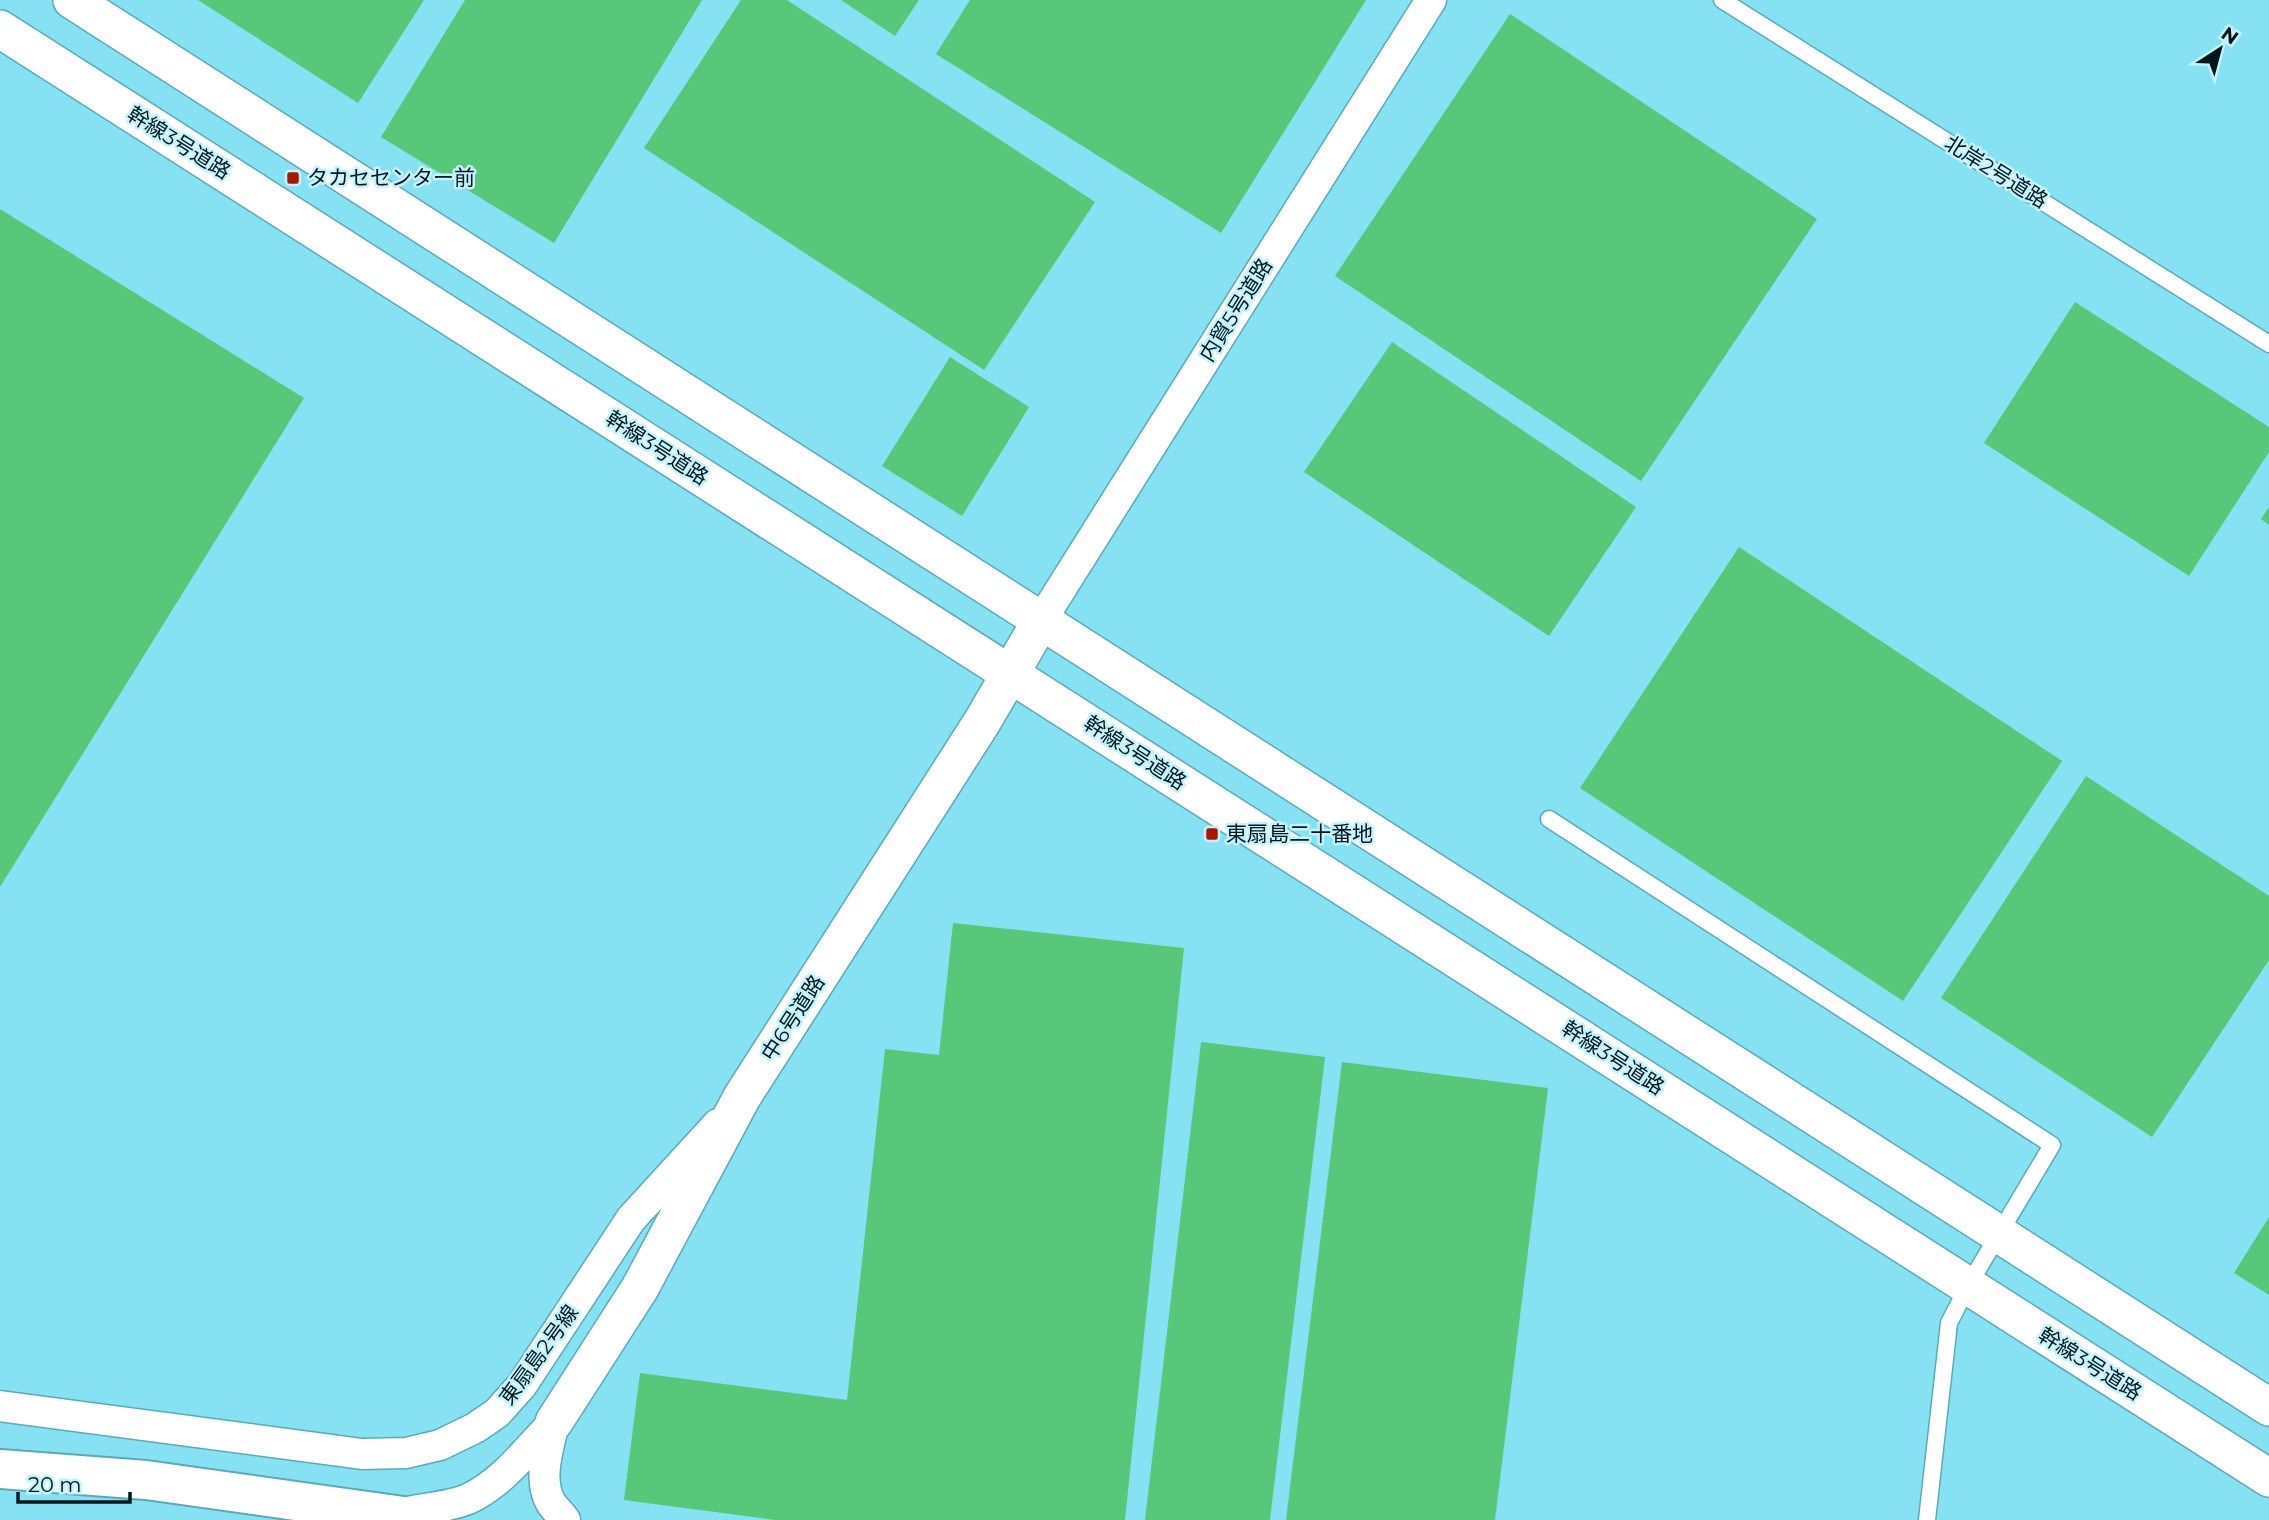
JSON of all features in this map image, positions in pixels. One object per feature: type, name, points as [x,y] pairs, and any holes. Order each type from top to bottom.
[{"type":"highway","points":[[0,1469],[146,1480],[414,1517]]},
{"type":"street","points":[[72,0],[2269,1407]]},
{"type":"street","name":"内貿5号道路","points":[[1042,620],[1431,0]]},
{"type":"street","name":"幹線3号道路","points":[[0,29],[2269,1478]]},
{"type":"street","name":"中6号道路","points":[[554,1422],[640,1288],[742,1097],[1012,673],[1042,620]]},
{"type":"street","name":"東扇島2号線","points":[[0,1406],[362,1454],[406,1453],[458,1438],[497,1413],[522,1385],[631,1219],[742,1097]]},
{"type":"street","points":[[414,1517],[466,1500],[486,1489],[554,1422]]},
{"type":"street","points":[[554,1422],[545,1485],[551,1502],[565,1520]]},
{"type":"lane","name":"北岸2号道路","points":[[1722,0],[2269,344]]},
{"type":"lane","points":[[1549,819],[2052,1145],[1949,1323],[1927,1520]]},
{"type":"shaded area","points":[[0,0],[2269,0],[2269,1520],[0,1520]]},
{"type":"building","points":[[198,0],[424,0],[358,103]]},
{"type":"building","points":[[465,0],[702,0],[554,243],[381,137]]},
{"type":"building","points":[[741,0],[787,0],[1095,202],[984,370],[644,148]]},
{"type":"building","points":[[841,0],[919,0],[895,36]]},
{"type":"building","points":[[970,0],[1366,0],[1221,233],[936,54]]},
{"type":"building","points":[[1510,14],[1817,219],[1641,481],[1335,276]]},
{"type":"building","points":[[0,209],[304,398],[0,887]]},
{"type":"building","points":[[2075,302],[2269,427],[2269,452],[2189,576],[1984,443]]},
{"type":"building","points":[[1392,342],[1636,507],[1549,636],[1304,472]]},
{"type":"building","points":[[950,357],[1029,407],[962,516],[882,466]]},
{"type":"building","points":[[2269,507],[2269,525],[2261,519]]},
{"type":"building","points":[[1739,547],[2062,761],[1903,1001],[1580,788]]},
{"type":"building","points":[[2086,776],[2269,896],[2269,960],[2152,1137],[1941,998]]},
{"type":"building","points":[[953,923],[1184,948],[1125,1520],[775,1520],[624,1500],[640,1373],[847,1400],[885,1049],[939,1055]]},
{"type":"building","points":[[1201,1042],[1325,1057],[1270,1520],[1145,1520]]},
{"type":"building","points":[[1342,1062],[1548,1088],[1495,1520],[1286,1520]]},
{"type":"building","points":[[2269,1217],[2269,1295],[2234,1273]]},
{"type":"place","name":"タカセセンター前","points":[[293,178]]},
{"type":"place","name":"東扇島二十番地","points":[[1212,834]]}]
